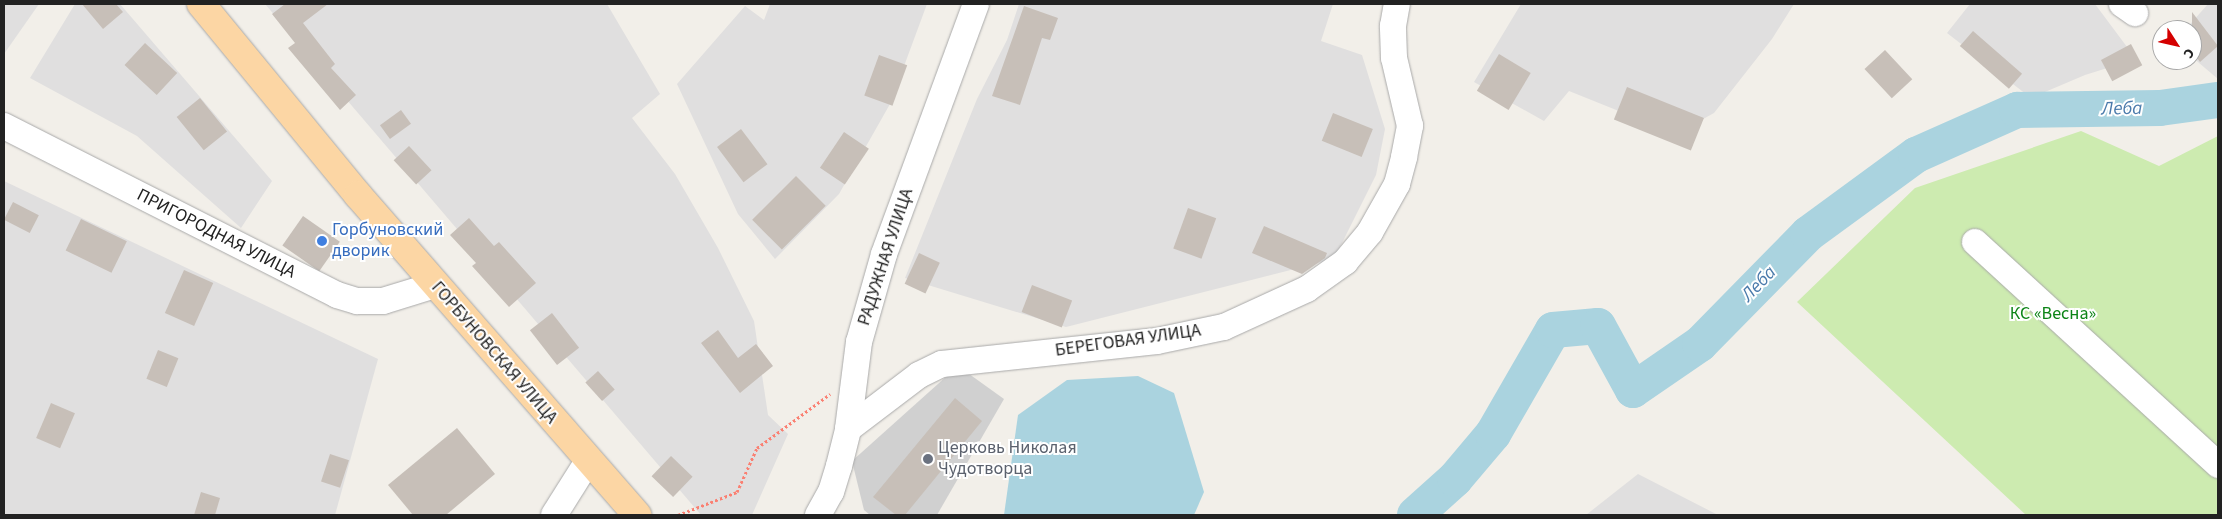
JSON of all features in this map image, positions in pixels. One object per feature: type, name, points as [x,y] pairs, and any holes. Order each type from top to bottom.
[{"type":"main road","name":"ГОРБУНОВСКАЯ УЛИЦА","points":[[202,4],[258,76],[435,285],[637,515]]},
{"type":"street","name":"РАДУЖНАЯ УЛИЦА","points":[[818,515],[831,492],[848,429],[859,342],[884,254],[976,4]]},
{"type":"street","name":"БЕРЕГОВАЯ УЛИЦА","points":[[848,429],[919,375],[942,364],[1157,341],[1224,327],[1307,289],[1345,262],[1370,232],[1398,184],[1404,157],[1410,126],[1394,58],[1397,4]]},
{"type":"street","name":"ПРИГОРОДНАЯ УЛИЦА","points":[[4,126],[337,295],[357,301],[383,301],[435,285]]},
{"type":"street","points":[[1976,242],[2218,465]]},
{"type":"street","points":[[554,515],[588,461]]},
{"type":"path","points":[[678,515],[737,492],[757,448],[854,376]]},
{"type":"shaded area","points":[[4,4],[39,4],[4,54]]},
{"type":"shaded area","points":[[75,4],[120,4],[272,181],[241,228],[137,136],[30,78]]},
{"type":"shaded area","points":[[265,4],[607,4],[660,94],[632,118],[675,174],[718,248],[754,321],[768,415],[788,434],[752,515],[701,515]]},
{"type":"shaded area","points":[[770,4],[927,4],[890,104],[839,194],[775,259],[738,214],[677,84],[745,6],[764,20]]},
{"type":"shaded area","points":[[1019,4],[1333,4],[1321,41],[1362,55],[1385,129],[1376,175],[1334,259],[1066,327],[905,278],[977,99],[1007,40]]},
{"type":"shaded area","points":[[1521,4],[1794,4],[1772,39],[1714,113],[1676,134],[1569,91],[1544,121],[1474,82]]},
{"type":"shaded area","points":[[1970,4],[2095,4],[2136,59],[2085,75],[2031,98],[1947,33]]},
{"type":"shaded area","points":[[2208,4],[2218,4],[2218,79],[2202,65],[2202,20],[2194,20]]},
{"type":"shaded area","points":[[4,181],[378,359],[335,515],[4,515]]},
{"type":"shaded area","points":[[958,366],[1004,399],[937,515],[870,515],[864,510],[852,461]]},
{"type":"shaded area","points":[[1638,474],[1718,515],[1586,515]]},
{"type":"green space","name":"КС «Весна»","points":[[2081,131],[2159,166],[2218,136],[2218,515],[2026,515],[1797,302],[1915,188]]},
{"type":"water","points":[[1138,376],[1174,393],[1204,492],[1194,515],[1004,515],[1018,415],[1067,380]]},
{"type":"building","points":[[82,4],[116,4],[123,12],[103,29]]},
{"type":"building","points":[[285,4],[328,4],[303,23],[335,64],[331,68],[356,95],[340,110],[288,48],[295,43],[272,14]]},
{"type":"building","points":[[1024,6],[1058,18],[1050,40],[1042,38],[1020,105],[992,96]]},
{"type":"building","points":[[2192,12],[2198,20],[2192,20]]},
{"type":"building","points":[[2202,25],[2218,46],[2202,60]]},
{"type":"building","points":[[1973,31],[2022,74],[2009,89],[1960,46]]},
{"type":"building","points":[[145,43],[177,73],[157,95],[125,65]]},
{"type":"building","points":[[2131,44],[2142,65],[2112,81],[2101,60]]},
{"type":"building","points":[[1885,50],[1912,79],[1892,98],[1865,69]]},
{"type":"building","points":[[1499,54],[1531,73],[1509,110],[1477,91]]},
{"type":"building","points":[[879,55],[907,65],[892,106],[864,95]]},
{"type":"building","points":[[1627,87],[1704,118],[1691,151],[1614,119]]},
{"type":"building","points":[[200,98],[227,131],[204,150],[177,117]]},
{"type":"building","points":[[401,110],[411,124],[390,139],[380,125]]},
{"type":"building","points":[[1333,113],[1373,129],[1362,157],[1322,141]]},
{"type":"building","points":[[741,129],[767,164],[744,182],[717,147]]},
{"type":"building","points":[[844,132],[869,149],[845,184],[820,168]]},
{"type":"building","points":[[409,146],[432,170],[416,184],[394,160]]},
{"type":"building","points":[[796,176],[826,206],[782,250],[752,220]]},
{"type":"building","points":[[13,202],[39,215],[30,233],[4,220]]},
{"type":"building","points":[[1188,208],[1216,218],[1201,259],[1173,248]]},
{"type":"building","points":[[303,216],[340,242],[319,271],[282,245]]},
{"type":"building","points":[[469,218],[494,246],[499,242],[536,283],[509,307],[472,266],[476,263],[450,235]]},
{"type":"building","points":[[81,219],[127,241],[111,273],[66,250]]},
{"type":"building","points":[[1264,226],[1327,253],[1325,258],[1302,274],[1252,253]]},
{"type":"building","points":[[919,253],[940,263],[925,294],[905,284]]},
{"type":"building","points":[[184,270],[213,283],[194,326],[165,313]]},
{"type":"building","points":[[1032,285],[1072,300],[1062,327],[1022,312]]},
{"type":"building","points":[[552,313],[579,348],[557,365],[530,330]]},
{"type":"building","points":[[718,330],[738,358],[756,344],[773,366],[740,393],[701,343]]},
{"type":"building","points":[[158,350],[178,358],[167,387],[146,379]]},
{"type":"building","points":[[598,371],[615,390],[602,401],[585,382]]},
{"type":"building","name":"Церковь Николая Чудотворца","points":[[955,398],[982,421],[905,515],[896,515],[873,497]]},
{"type":"building","points":[[51,403],[75,413],[60,448],[36,438]]},
{"type":"building","points":[[457,428],[495,474],[446,515],[413,515],[388,485]]},
{"type":"building","points":[[330,454],[349,460],[340,488],[321,482]]},
{"type":"building","points":[[671,456],[693,477],[673,497],[652,476]]},
{"type":"building","points":[[201,492],[220,498],[215,515],[194,515]]},
{"type":"waterway","name":"Леба","points":[[1415,515],[1455,479],[1493,434],[1553,330],[1598,326],[1633,390],[1700,344],[1808,234],[1916,155],[2017,110],[2160,108],[2218,100]]},
{"type":"place","name":"Горбуновский дворик","points":[[322,241]]},
{"type":"place","name":"Церковь Николая Чудотворца","points":[[928,459]]}]
